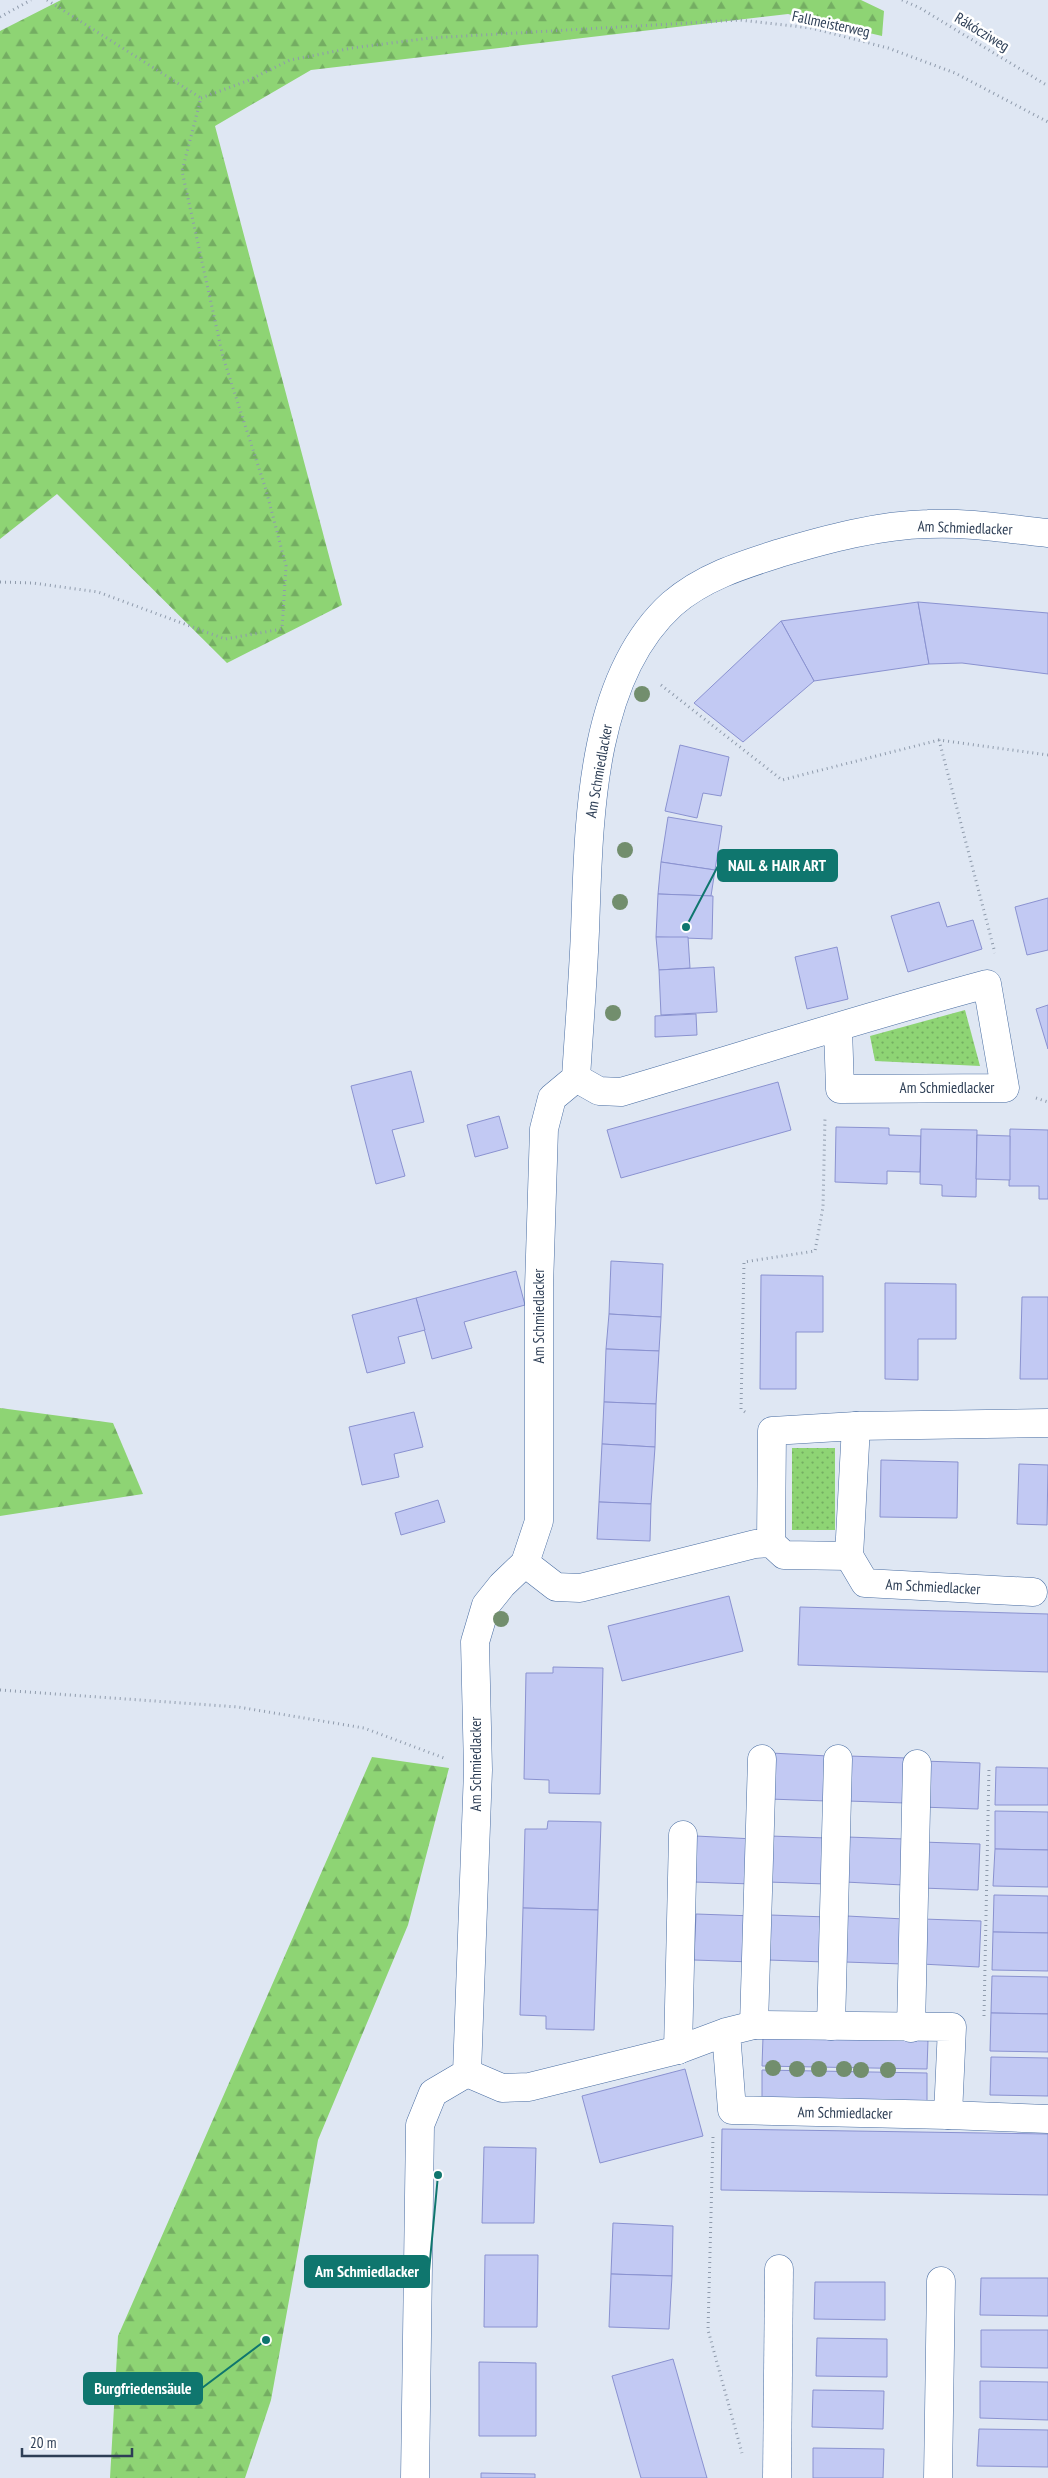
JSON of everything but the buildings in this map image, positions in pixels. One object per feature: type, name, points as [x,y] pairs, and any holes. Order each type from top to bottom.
[{"type":"street","name":"Am Schmiedlacker","points":[[467,2073],[478,1770],[475,1642],[486,1605],[525,1563],[539,1521],[538,1287],[544,1129],[552,1098],[576,1078],[590,812],[603,734],[619,685],[628,664],[656,622],[672,605],[713,578],[736,567],[812,543],[872,531],[928,524],[1048,533]]},
{"type":"street","name":"Am Schmiedlacker","points":[[576,1078],[599,1091],[621,1092],[838,1028],[885,1012],[987,984],[1005,1088],[840,1089]]},
{"type":"street","points":[[838,1028],[840,1089]]},
{"type":"street","points":[[772,1543],[772,1431],[856,1426],[1048,1423]]},
{"type":"street","points":[[525,1563],[556,1587],[580,1588],[755,1544],[772,1543],[784,1554],[849,1556],[856,1426]]},
{"type":"street","name":"Am Schmiedlacker","points":[[849,1556],[865,1583],[1033,1592]]},
{"type":"street","points":[[754,2024],[762,1759]]},
{"type":"street","points":[[831,2026],[838,1759]]},
{"type":"street","points":[[911,2028],[917,1764]]},
{"type":"street","points":[[678,2050],[683,1835]]},
{"type":"street","points":[[415,2478],[420,2124],[433,2093],[467,2073],[502,2088],[528,2087],[678,2050],[754,2024],[911,2028],[952,2027],[948,2115]]},
{"type":"street","points":[[726,2032],[732,2110]]},
{"type":"street","name":"Am Schmiedlacker","points":[[732,2110],[948,2115],[1048,2120]]},
{"type":"street","points":[[776,2478],[779,2269]]},
{"type":"street","points":[[938,2478],[941,2281]]},
{"type":"path","points":[[0,17],[31,0]]},
{"type":"path","points":[[0,582],[33,583],[98,592],[225,640],[282,629],[286,566],[266,490],[222,357],[182,170],[201,98],[47,0]]},
{"type":"path","name":"Rákócziweg","points":[[902,0],[920,8],[1048,86]]},
{"type":"path","name":"Fallmeisterweg","points":[[201,98],[247,81],[290,60],[352,48],[430,38],[740,20],[811,28],[888,48],[955,73],[1048,122]]},
{"type":"path","points":[[661,686],[782,780],[939,740],[1048,754]]},
{"type":"path","points":[[939,740],[987,921]]},
{"type":"path","points":[[772,1431],[741,1409],[744,1262],[815,1252],[823,1207],[825,1099],[840,1089]]},
{"type":"path","points":[[0,1690],[248,1708],[364,1728],[478,1770]]},
{"type":"path","points":[[952,2027],[984,2016],[989,1767]]},
{"type":"path","points":[[732,2110],[713,2132],[708,2330],[744,2460]]},
{"type":"green space","points":[[61,0],[861,0],[884,11],[882,36],[788,14],[311,70],[215,126],[342,605],[227,663],[57,494],[0,539],[0,31]]},
{"type":"green space","points":[[965,1010],[980,1066],[875,1061],[870,1036]]},
{"type":"green space","points":[[0,1408],[113,1423],[143,1494],[0,1516]]},
{"type":"green space","points":[[792,1448],[835,1448],[835,1530],[792,1530]]},
{"type":"green space","points":[[372,1757],[449,1768],[408,1925],[318,2140],[271,2400],[245,2478],[110,2478],[118,2336]]},
{"type":"place","name":"NAIL & HAIR ART","points":[[686,927]]},
{"type":"place","name":"Am Schmiedlacker","points":[[438,2175]]},
{"type":"place","name":"Burgfriedensäule","points":[[266,2340]]}]
